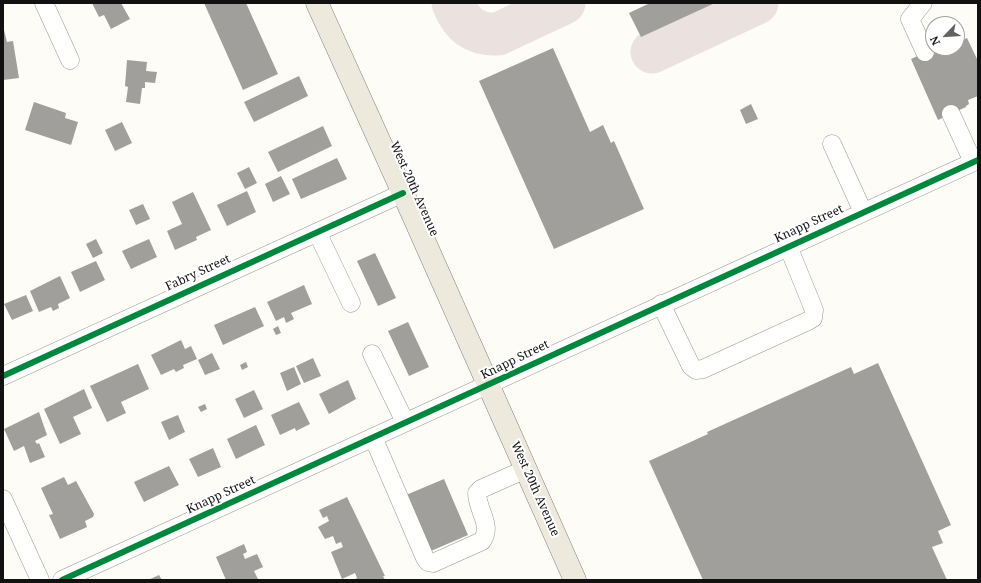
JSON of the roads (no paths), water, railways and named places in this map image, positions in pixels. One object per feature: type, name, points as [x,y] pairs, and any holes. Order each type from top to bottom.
[{"type":"main road","name":"West 20th Avenue","points":[[317,3],[403,192],[575,580]]},
{"type":"street","points":[[44,3],[70,60]]},
{"type":"street","points":[[923,3],[910,18],[925,52]]},
{"type":"street","points":[[951,114],[975,161]]},
{"type":"street","points":[[832,144],[863,212]]},
{"type":"street","name":"Knapp Street","points":[[62,580],[405,422],[488,386],[661,304],[975,161]]},
{"type":"street","name":"Fabry Street","points":[[3,376],[403,192]]},
{"type":"street","points":[[318,232],[351,303]]},
{"type":"street","points":[[661,304],[691,366],[696,370],[703,369],[813,318],[814,310],[788,246]]},
{"type":"street","points":[[372,354],[405,422]]},
{"type":"street","points":[[373,437],[390,481],[428,562],[433,563],[482,541],[487,534],[487,526],[477,499],[477,493],[481,489],[526,469]]},
{"type":"street","points":[[3,499],[40,580]]}]
